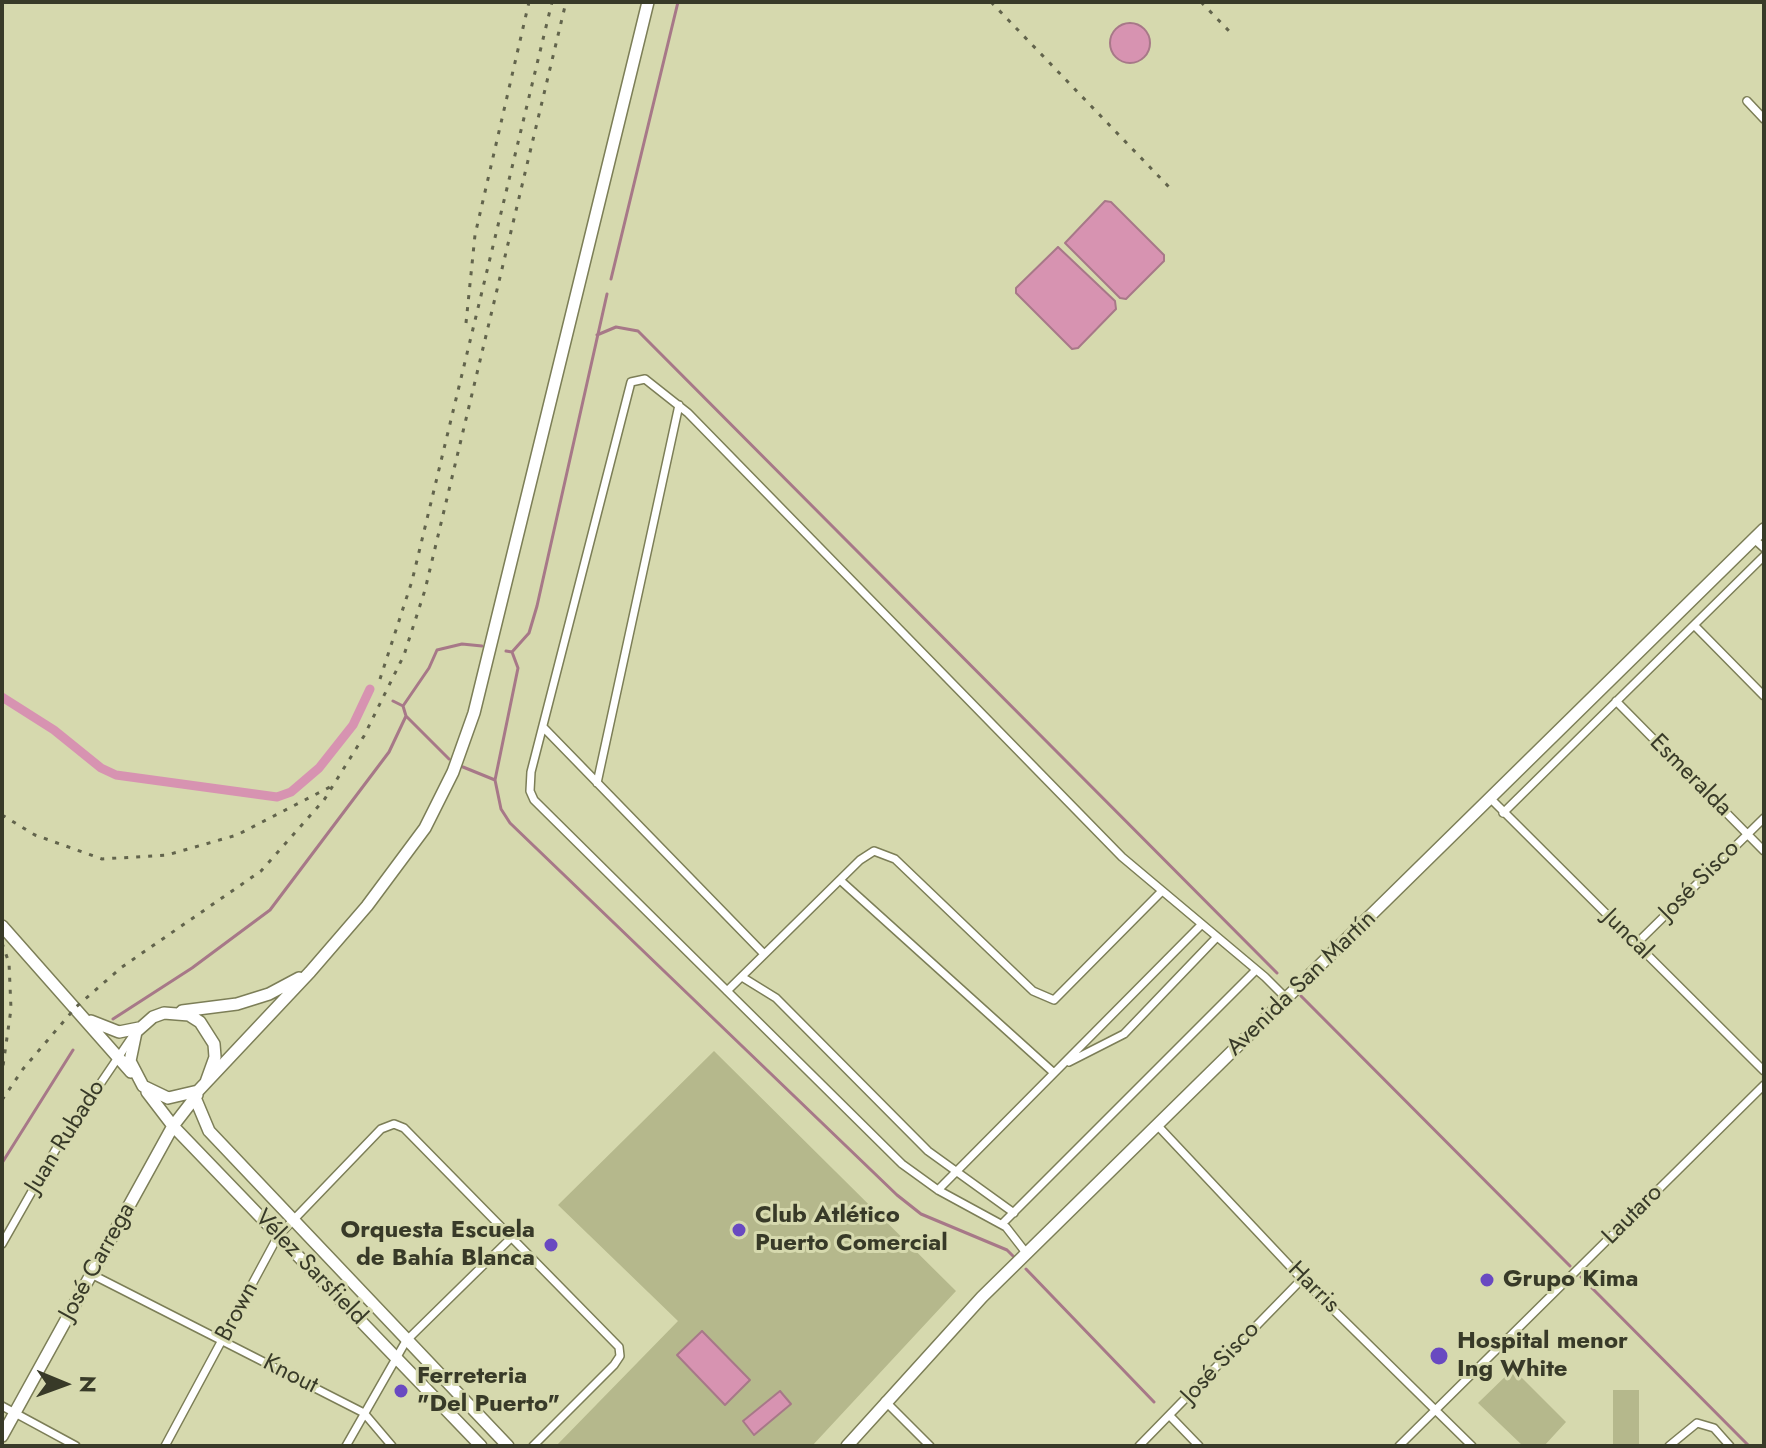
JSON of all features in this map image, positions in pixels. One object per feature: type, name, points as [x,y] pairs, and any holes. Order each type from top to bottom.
[{"type":"street","name":"José Carrega","points":[[2,1436],[173,1126],[200,1091],[367,906],[425,828],[453,772],[474,713],[648,2]]},
{"type":"street","points":[[1747,101],[1764,119]]},
{"type":"street","points":[[1027,1254],[1002,1224],[938,1190],[902,1164],[534,800],[529,782],[627,388],[637,378],[645,379],[679,405],[1084,820],[1287,999]]},
{"type":"street","points":[[597,783],[679,405]]},
{"type":"street","name":"Avenida San Martín","points":[[847,1446],[885,1401],[1027,1254],[1764,529]]},
{"type":"street","points":[[1754,539],[1764,548]]},
{"type":"street","points":[[1503,813],[1764,556]]},
{"type":"street","points":[[1694,625],[1764,696]]},
{"type":"street","name":"Esmeralda","points":[[1616,701],[1764,851]]},
{"type":"street","points":[[544,728],[764,954]]},
{"type":"street","name":"Juncal","points":[[1491,799],[1764,1071]]},
{"type":"street","name":"José Sisco","points":[[1636,944],[1764,818]]},
{"type":"street","points":[[727,991],[868,853],[884,853],[1033,991],[1054,1000],[1162,891]]},
{"type":"street","points":[[840,880],[1054,1073]]},
{"type":"street","points":[[938,1190],[1201,925]]},
{"type":"street","points":[[2,926],[143,1086],[168,1098],[200,1091],[215,1057],[214,1044],[200,1022],[177,1012]]},
{"type":"street","points":[[1063,1064],[1124,1034],[1216,938]]},
{"type":"street","points":[[1002,1224],[1256,970]]},
{"type":"street","points":[[134,1075],[130,1061],[138,1030],[153,1017],[259,997],[310,972]]},
{"type":"street","points":[[742,977],[776,998],[928,1151],[1014,1213]]},
{"type":"street","points":[[87,1019],[119,1032],[138,1030]]},
{"type":"street","name":"Juan Rubado","points":[[2,1244],[56,1149],[117,1056],[138,1030]]},
{"type":"street","name":"Lautaro","points":[[1399,1446],[1764,1085]]},
{"type":"street","name":"Vélez Sarsfield","points":[[143,1086],[173,1126],[481,1446]]},
{"type":"street","name":"Vélez Sarsfield","points":[[200,1091],[204,1125],[508,1446]]},
{"type":"street","name":"Brown","points":[[165,1446],[278,1236],[381,1129],[394,1124],[404,1128],[512,1237]]},
{"type":"street","name":"Harris","points":[[1158,1126],[1302,1279],[1472,1446]]},
{"type":"street","points":[[346,1446],[394,1356],[512,1237],[620,1351],[614,1365],[533,1446]]},
{"type":"street","name":"Knout","points":[[91,1274],[364,1413],[392,1446]]},
{"type":"street","name":"José Sisco","points":[[1139,1446],[1171,1417],[1302,1279]]},
{"type":"street","points":[[885,1401],[930,1446]]},
{"type":"street","points":[[2,1406],[76,1446]]},
{"type":"street","points":[[1171,1417],[1199,1446]]},
{"type":"street","points":[[1669,1446],[1687,1428],[1705,1423],[1730,1446]]},
{"type":"green space","name":"Club Atlético Puerto Comercial","points":[[714,1051],[956,1291],[812,1446],[556,1446],[678,1321],[558,1205]]},
{"type":"green space","points":[[1513,1369],[1566,1422],[1544,1446],[1523,1446],[1478,1403]]},
{"type":"green space","points":[[1613,1390],[1639,1390],[1639,1446],[1613,1446]]},
{"type":"shaded area","points":[[1130,23],[1144,29],[1150,43],[1144,57],[1130,63],[1116,57],[1110,43],[1116,29]]},
{"type":"shaded area","points":[[1105,201],[1111,202],[1164,255],[1164,261],[1126,299],[1120,298],[1065,243]]},
{"type":"shaded area","points":[[1058,247],[1115,301],[1116,309],[1078,348],[1072,349],[1016,293],[1016,288]]},
{"type":"shaded area","points":[[702,1331],[750,1380],[725,1405],[677,1355]]},
{"type":"shaded area","points":[[780,1391],[791,1404],[754,1435],[743,1421]]},
{"type":"waterway","points":[[611,279],[678,2]]},
{"type":"waterway","points":[[512,652],[529,633],[537,606],[607,294]]},
{"type":"waterway","points":[[597,335],[616,327],[638,331],[1277,973]]},
{"type":"waterway","points":[[403,706],[429,668],[437,650],[462,644],[482,646]]},
{"type":"waterway","points":[[506,651],[512,652],[518,668],[495,780],[501,809],[510,823],[897,1195],[921,1214],[1007,1250],[1015,1258]]},
{"type":"waterway","points":[[2,697],[54,730],[101,768],[116,775],[277,797],[291,792],[319,768],[353,725],[370,689]]},
{"type":"waterway","points":[[393,701],[403,706],[406,716],[449,759]]},
{"type":"waterway","points":[[113,1019],[192,968],[270,910],[389,752],[406,716]]},
{"type":"waterway","points":[[463,767],[495,780]]},
{"type":"waterway","points":[[1301,996],[1570,1266]]},
{"type":"waterway","points":[[2,1163],[73,1050]]},
{"type":"waterway","points":[[1026,1269],[1154,1402]]},
{"type":"waterway","points":[[1581,1277],[1749,1446]]},
{"type":"railway","points":[[466,323],[475,235],[529,2]]},
{"type":"railway","points":[[380,679],[412,581],[552,2]]},
{"type":"railway","points":[[2,1100],[23,1069],[76,1007],[122,967],[261,871],[324,800],[364,736],[404,655],[425,590],[566,2]]},
{"type":"railway","points":[[991,2],[1169,187]]},
{"type":"railway","points":[[1201,2],[1229,31]]},
{"type":"railway","points":[[2,815],[35,835],[102,859],[167,855],[237,835],[330,787]]},
{"type":"railway","points":[[2,943],[9,963],[11,1009],[2,1073]]},
{"type":"place","name":"Club Atlético Puerto Comercial","points":[[739,1230]]},
{"type":"place","name":"Orquesta Escuela de Bahía Blanca","points":[[551,1245]]},
{"type":"place","name":"Grupo Kima","points":[[1487,1280]]},
{"type":"place","name":"Hospital menor Ing White","points":[[1439,1356]]},
{"type":"place","name":"Ferreteria \"Del Puerto\"","points":[[401,1391]]}]
